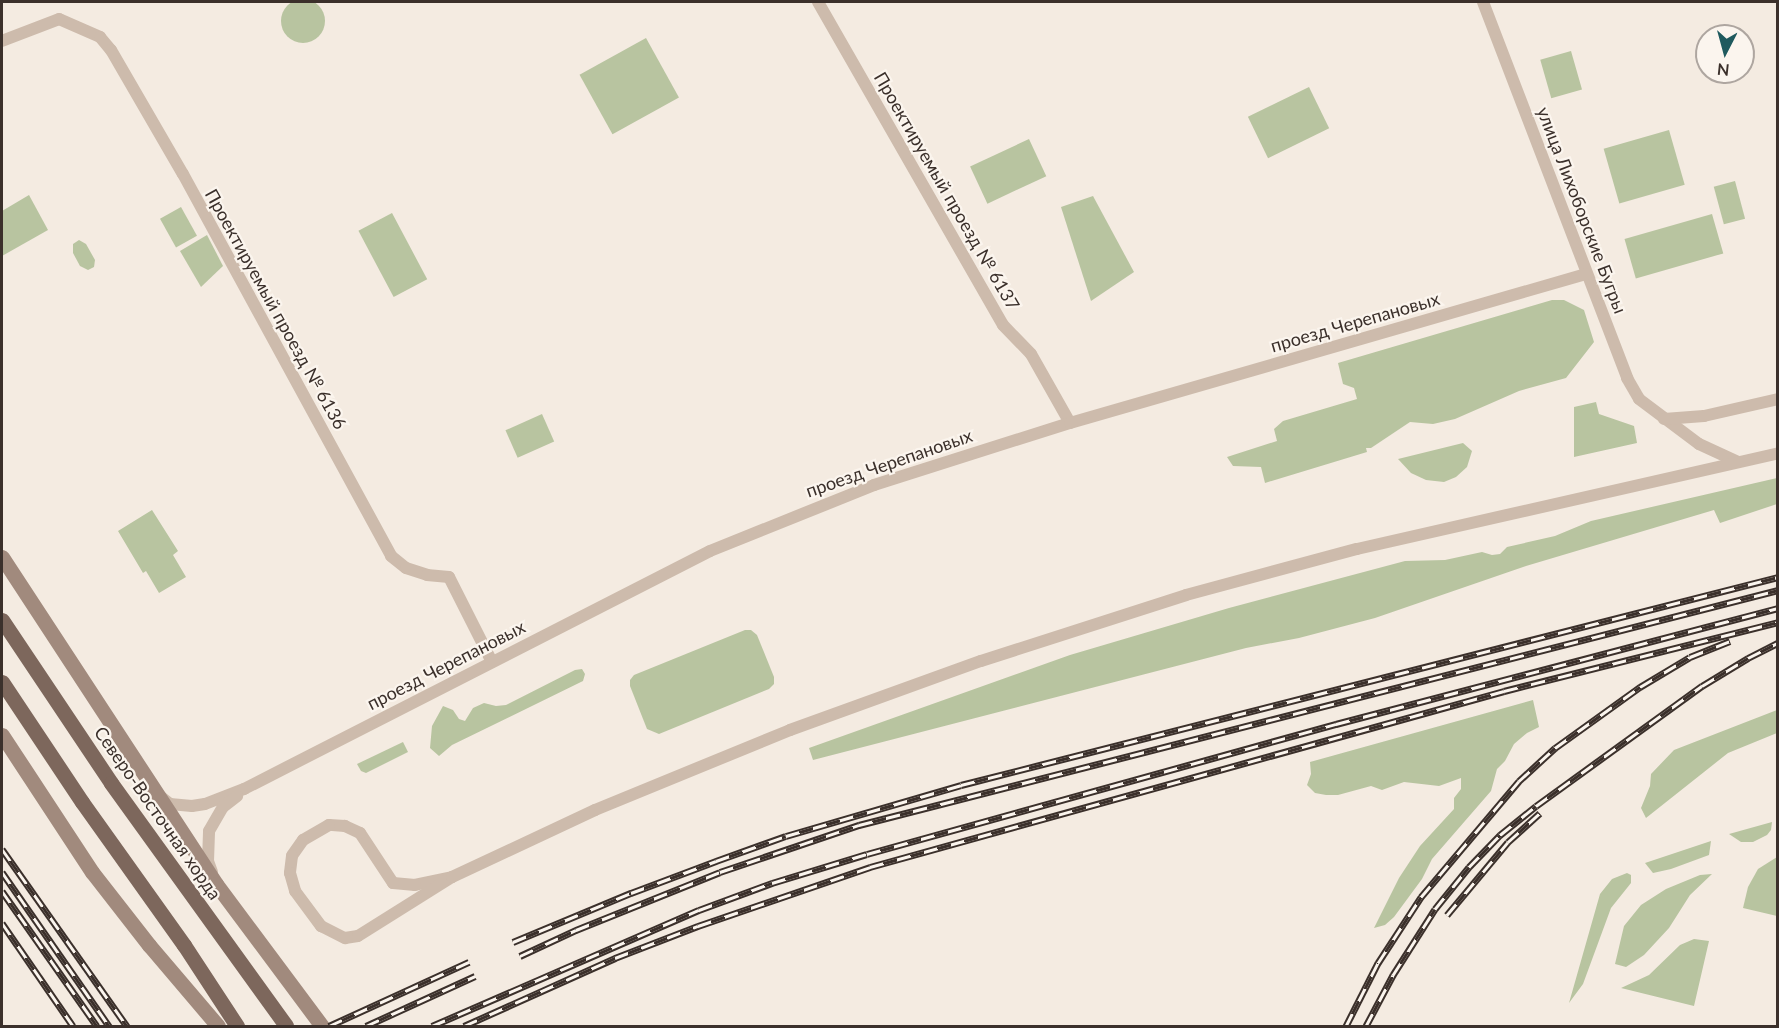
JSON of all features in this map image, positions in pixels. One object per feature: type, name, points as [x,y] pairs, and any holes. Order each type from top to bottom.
[{"type":"main road","points":[[2,557],[216,884],[322,1026]]},
{"type":"main road","name":"Северо-Восточная хорда","points":[[2,620],[111,783],[286,1026]]},
{"type":"main road","points":[[2,682],[82,802],[184,945],[237,1026]]},
{"type":"main road","points":[[2,735],[92,872],[149,945],[218,1026]]},
{"type":"street","name":"Проектируемый проезд № 6137","points":[[818,2],[1003,325],[1031,354],[1070,423]]},
{"type":"street","name":"улица Лихоборские Бугры","points":[[1483,2],[1627,378],[1639,399],[1664,419],[1699,444],[1738,462]]},
{"type":"street","name":"Проектируемый проезд № 6136","points":[[2,41],[59,19],[100,37],[111,50],[183,174],[391,556],[406,568],[427,575],[449,577],[492,662]]},
{"type":"street","name":"проезд Черепановых","points":[[155,792],[170,804],[192,806],[205,804],[244,789],[710,551],[799,513],[873,485],[1070,423],[1587,274]]},
{"type":"street","points":[[1664,419],[1704,416],[1778,399]]},
{"type":"street","points":[[452,877],[415,885],[393,883],[360,833],[345,826],[329,825],[303,840],[292,856],[290,873],[295,891],[321,926],[345,938],[358,936],[452,877],[616,801],[790,730],[981,661],[1174,599],[1357,549],[1778,453]]},
{"type":"street","name":"проезд Черепановых","points":[[216,884],[208,861],[209,831],[223,807],[244,789]]},
{"type":"green space","points":[[303,-1],[318,6],[325,21],[318,36],[303,43],[288,36],[281,21],[288,6]]},
{"type":"green space","points":[[646,38],[679,97],[612,134],[580,75]]},
{"type":"green space","points":[[1571,51],[1582,89],[1551,98],[1540,60]]},
{"type":"green space","points":[[1309,87],[1329,128],[1268,158],[1248,117]]},
{"type":"green space","points":[[1669,130],[1685,185],[1619,204],[1604,149]]},
{"type":"green space","points":[[1029,139],[1046,176],[987,204],[970,166]]},
{"type":"green space","points":[[1735,181],[1745,219],[1724,224],[1714,187]]},
{"type":"green space","points":[[29,195],[48,230],[2,256],[2,211]]},
{"type":"green space","points":[[1093,196],[1134,272],[1091,301],[1061,207]]},
{"type":"green space","points":[[181,207],[197,236],[176,247],[160,219]]},
{"type":"green space","points":[[392,213],[427,279],[394,297],[358,231]]},
{"type":"green space","points":[[1712,214],[1723,253],[1636,278],[1625,239]]},
{"type":"green space","points":[[207,235],[223,266],[201,287],[180,251]]},
{"type":"green space","points":[[79,240],[86,244],[95,260],[94,267],[88,270],[80,266],[73,253],[73,244]]},
{"type":"green space","points":[[1552,300],[1564,300],[1584,310],[1594,342],[1566,378],[1519,391],[1455,419],[1433,424],[1410,422],[1371,448],[1366,448],[1367,452],[1265,483],[1261,467],[1233,466],[1227,457],[1277,441],[1274,429],[1283,421],[1357,399],[1354,388],[1343,384],[1338,363]]},
{"type":"green space","points":[[1596,402],[1599,414],[1634,426],[1637,443],[1574,457],[1574,407]]},
{"type":"green space","points":[[542,414],[554,441],[518,458],[505,430]]},
{"type":"green space","points":[[1463,443],[1472,451],[1467,467],[1456,477],[1444,482],[1426,480],[1411,473],[1398,459]]},
{"type":"green space","points":[[1777,478],[1777,504],[1720,523],[1714,510],[1526,566],[1375,618],[1299,638],[1246,648],[813,760],[809,748],[1070,655],[1229,608],[1405,561],[1445,560],[1482,552],[1492,555],[1500,554],[1507,547],[1555,536],[1591,521]]},
{"type":"green space","points":[[152,510],[178,551],[173,555],[186,577],[159,593],[146,571],[143,573],[118,531]]},
{"type":"green space","points":[[745,630],[751,630],[757,635],[774,677],[774,684],[769,689],[659,734],[647,729],[630,686],[630,680],[634,675]]},
{"type":"green space","points":[[582,669],[585,674],[583,681],[452,745],[439,756],[430,748],[432,726],[443,706],[453,710],[459,719],[465,721],[473,708],[484,703],[496,706],[506,705],[575,670]]},
{"type":"green space","points":[[1533,700],[1539,727],[1514,744],[1505,761],[1497,769],[1491,791],[1432,859],[1422,879],[1394,917],[1385,925],[1374,928],[1399,878],[1420,846],[1454,809],[1454,798],[1461,789],[1461,778],[1439,786],[1404,782],[1382,790],[1371,786],[1338,795],[1326,795],[1315,793],[1307,785],[1311,774],[1310,762]]},
{"type":"green space","points":[[1777,710],[1777,733],[1728,753],[1646,818],[1641,808],[1650,786],[1651,774],[1674,750]]},
{"type":"green space","points":[[403,742],[408,752],[366,773],[361,771],[357,764]]},
{"type":"green space","points":[[1772,822],[1771,830],[1767,835],[1753,842],[1741,842],[1729,834]]},
{"type":"green space","points":[[1711,841],[1709,855],[1671,869],[1653,873],[1645,863]]},
{"type":"green space","points":[[1777,857],[1777,916],[1743,908],[1748,887],[1758,869]]},
{"type":"green space","points":[[1627,873],[1631,875],[1631,883],[1611,908],[1583,984],[1569,1003],[1600,894],[1612,879]]},
{"type":"green space","points":[[1712,874],[1690,895],[1669,928],[1644,955],[1626,967],[1615,964],[1624,926],[1641,905],[1666,889],[1700,875]]},
{"type":"green space","points":[[1694,939],[1709,941],[1694,1006],[1621,988],[1649,975],[1680,945]]},
{"type":"railway","points":[[513,942],[631,893],[786,836],[961,785],[1778,577]]},
{"type":"railway","points":[[520,956],[576,930],[720,872],[859,825],[1778,590]]},
{"type":"railway","points":[[432,1026],[699,910],[772,883],[867,854],[1336,724],[1778,608]]},
{"type":"railway","points":[[464,1026],[615,958],[698,926],[870,867],[1504,691],[1778,622]]},
{"type":"railway","points":[[1346,1026],[1378,963],[1421,897],[1519,781],[1555,748],[1640,687],[1690,657],[1730,641]]},
{"type":"railway","points":[[1366,1026],[1393,975],[1435,909],[1469,867],[1500,835],[1536,806],[1702,686],[1778,643]]},
{"type":"railway","points":[[1447,915],[1508,842],[1540,813]]},
{"type":"railway","points":[[2,849],[127,1026]]},
{"type":"railway","points":[[2,872],[109,1026]]},
{"type":"railway","points":[[2,891],[97,1026]]},
{"type":"railway","points":[[2,923],[73,1026]]},
{"type":"railway","points":[[329,1026],[469,962]]},
{"type":"railway","points":[[366,1026],[475,976]]}]
